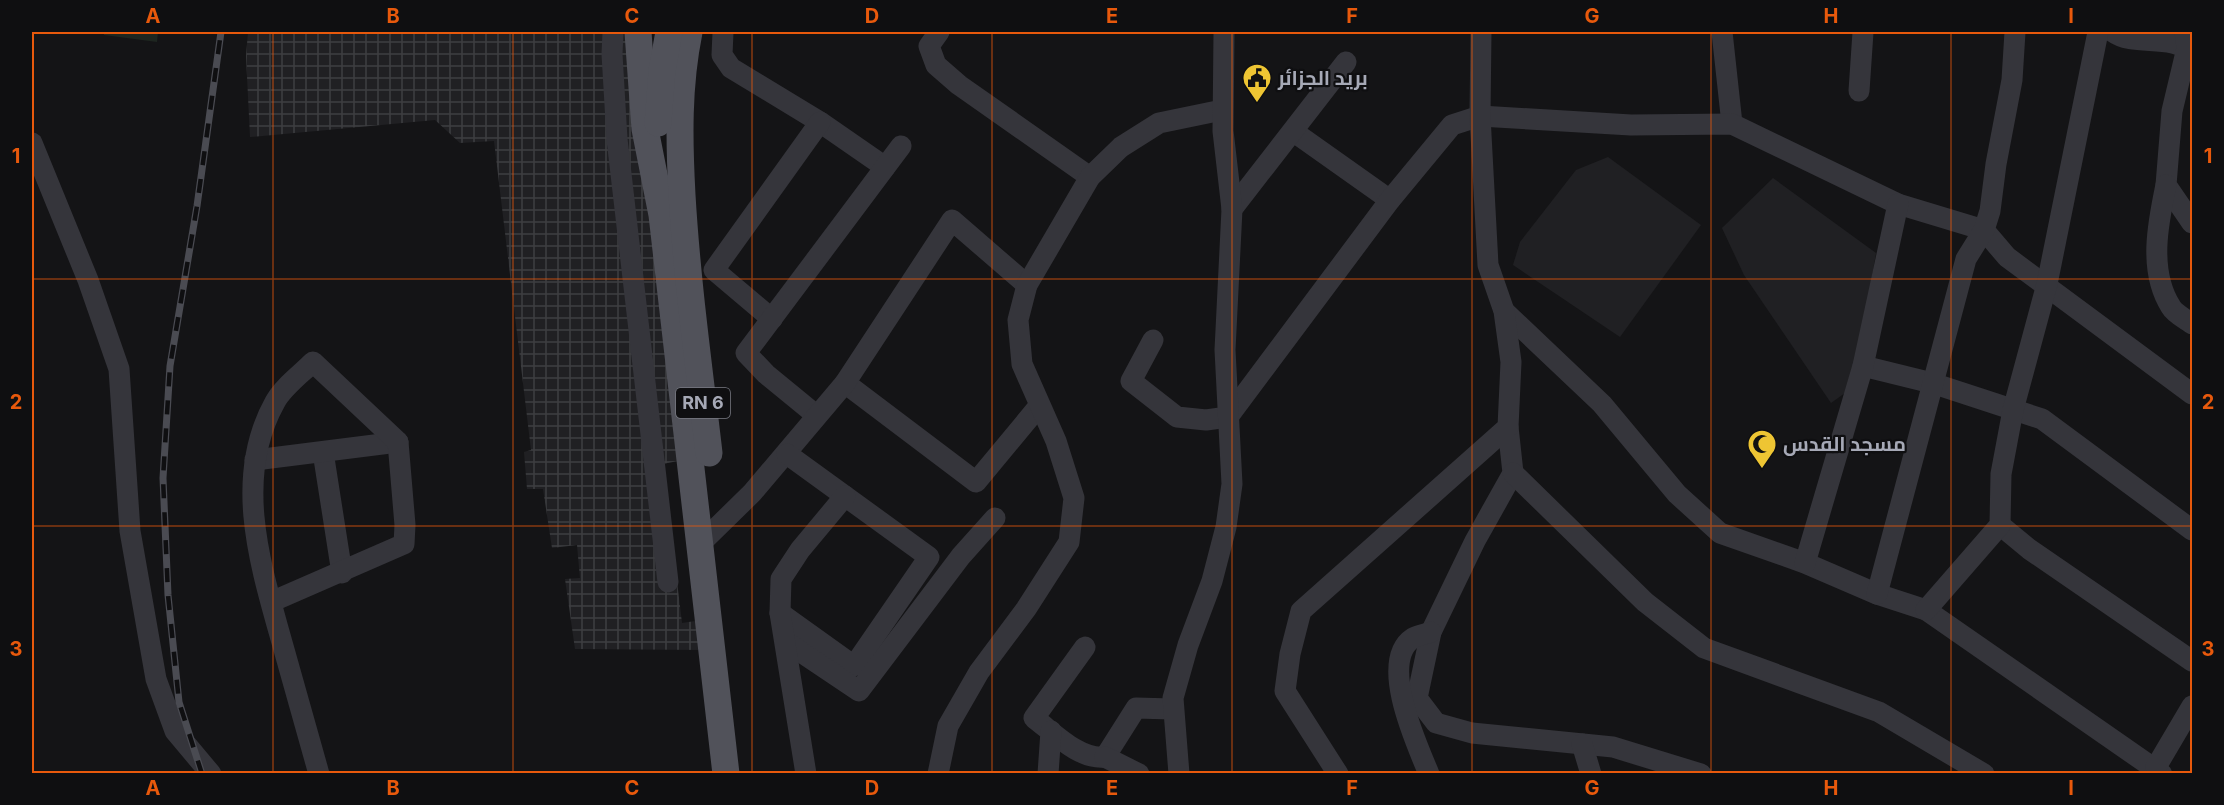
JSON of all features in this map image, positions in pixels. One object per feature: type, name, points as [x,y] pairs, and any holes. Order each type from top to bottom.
[{"type":"main road","points":[[638,32],[645,129],[657,190]]},
{"type":"main road","name":"RN 6","points":[[681,35],[659,100],[657,190],[708,523],[743,774]]},
{"type":"main road","name":"RN 6","points":[[681,35],[679,117],[685,251],[726,774]]},
{"type":"street","points":[[613,32],[612,54],[617,138],[636,285],[668,582]]},
{"type":"street","points":[[723,32],[722,55],[731,68],[820,122],[885,167]]},
{"type":"street","points":[[939,32],[929,46],[936,65],[959,85],[1090,177]]},
{"type":"street","points":[[1179,774],[1172,709],[1185,656],[1212,581],[1227,527],[1232,484],[1225,350],[1232,209],[1222,110],[1224,32]]},
{"type":"street","points":[[1481,32],[1480,116],[1488,265],[1504,311],[1511,362],[1508,427],[1514,473],[1475,541],[1431,632],[1417,698],[1436,723],[1472,734],[1613,747],[1701,774]]},
{"type":"street","points":[[1722,32],[1731,124]]},
{"type":"street","points":[[1859,91],[1863,32]]},
{"type":"street","points":[[1877,594],[1966,259],[1984,230],[1990,211],[1996,164],[2012,80],[2015,32]]},
{"type":"street","points":[[1926,610],[2000,525],[2001,474],[2013,410],[2047,284],[2098,32]]},
{"type":"street","points":[[2113,32],[2121,38],[2188,44],[2172,111],[2166,185],[2157,227],[2157,268],[2171,308],[2193,324]]},
{"type":"street","points":[[1232,209],[1294,132],[1346,62]]},
{"type":"street","points":[[938,774],[948,726],[979,672],[1026,609],[1069,542],[1074,498],[1056,441],[1022,364],[1018,320],[1027,285],[1090,177],[1122,147],[1159,123],[1222,110]]},
{"type":"street","points":[[1153,340],[1131,381],[1177,417],[1206,420],[1228,417],[1390,200],[1452,125],[1480,116],[1631,125],[1731,124],[1898,204],[1984,230],[2007,257],[2047,284],[2193,394]]},
{"type":"street","points":[[772,319],[714,270],[820,122]]},
{"type":"street","points":[[1294,132],[1390,200]]},
{"type":"street","points":[[32,143],[88,280],[119,369],[130,531],[156,679],[175,731],[211,774]]},
{"type":"street","points":[[816,415],[766,374],[747,352],[901,146]]},
{"type":"street","points":[[2166,185],[2193,223]]},
{"type":"street","points":[[1805,562],[1863,366],[1898,204]]},
{"type":"street","points":[[708,523],[787,454],[816,415],[845,383],[952,220],[1027,285]]},
{"type":"street","points":[[636,285],[670,283]]},
{"type":"street","points":[[1504,311],[1602,404],[1677,494],[1720,533],[1805,562],[1877,594],[1926,610],[2159,770],[2193,706]]},
{"type":"street","points":[[271,602],[404,544],[405,525],[398,442],[313,362],[276,399],[264,425],[255,460],[253,519],[264,581],[319,774]]},
{"type":"street","points":[[1863,366],[1932,383],[2042,419],[2193,530]]},
{"type":"street","points":[[845,383],[976,482],[1039,406]]},
{"type":"street","points":[[1338,774],[1286,691],[1290,654],[1301,611],[1508,427]]},
{"type":"street","points":[[255,460],[398,442]]},
{"type":"street","points":[[323,452],[342,573]]},
{"type":"street","points":[[780,613],[854,666],[929,557],[787,454]]},
{"type":"street","points":[[1514,473],[1645,602],[1704,648],[1880,712],[1984,774]]},
{"type":"street","points":[[806,774],[801,755],[780,613],[781,579],[800,550],[845,496]]},
{"type":"street","points":[[786,642],[859,691],[961,556],[995,518]]},
{"type":"street","points":[[2000,525],[2029,549],[2193,661]]},
{"type":"street","points":[[1429,774],[1402,706],[1399,676],[1404,651],[1412,638],[1431,632]]},
{"type":"street","points":[[1085,647],[1034,718],[1093,759],[1105,757],[1139,774]]},
{"type":"street","points":[[1105,757],[1136,708],[1172,709]]},
{"type":"street","points":[[1048,774],[1051,731]]},
{"type":"street","points":[[1582,744],[1591,774]]},
{"type":"shaded area","points":[[104,32],[158,32],[157,42],[104,35]]},
{"type":"shaded area","points":[[248,32],[636,32],[683,460],[663,464],[682,623],[702,620],[706,650],[575,649],[565,579],[580,578],[577,545],[552,548],[543,489],[527,489],[524,452],[531,450],[494,141],[460,143],[435,120],[250,137],[246,56]]},
{"type":"shaded area","points":[[1608,157],[1701,225],[1620,337],[1513,265],[1520,242],[1576,170]]},
{"type":"shaded area","points":[[1773,178],[1876,253],[1854,382],[1845,393],[1831,403],[1744,275],[1722,228]]},
{"type":"railway","points":[[202,774],[179,702],[168,595],[163,478],[170,366],[197,206],[221,32]]},
{"type":"place","name":"بريد الجزائر","points":[[1257,104]]},
{"type":"place","name":"مسجد القدس","points":[[1762,470]]}]
